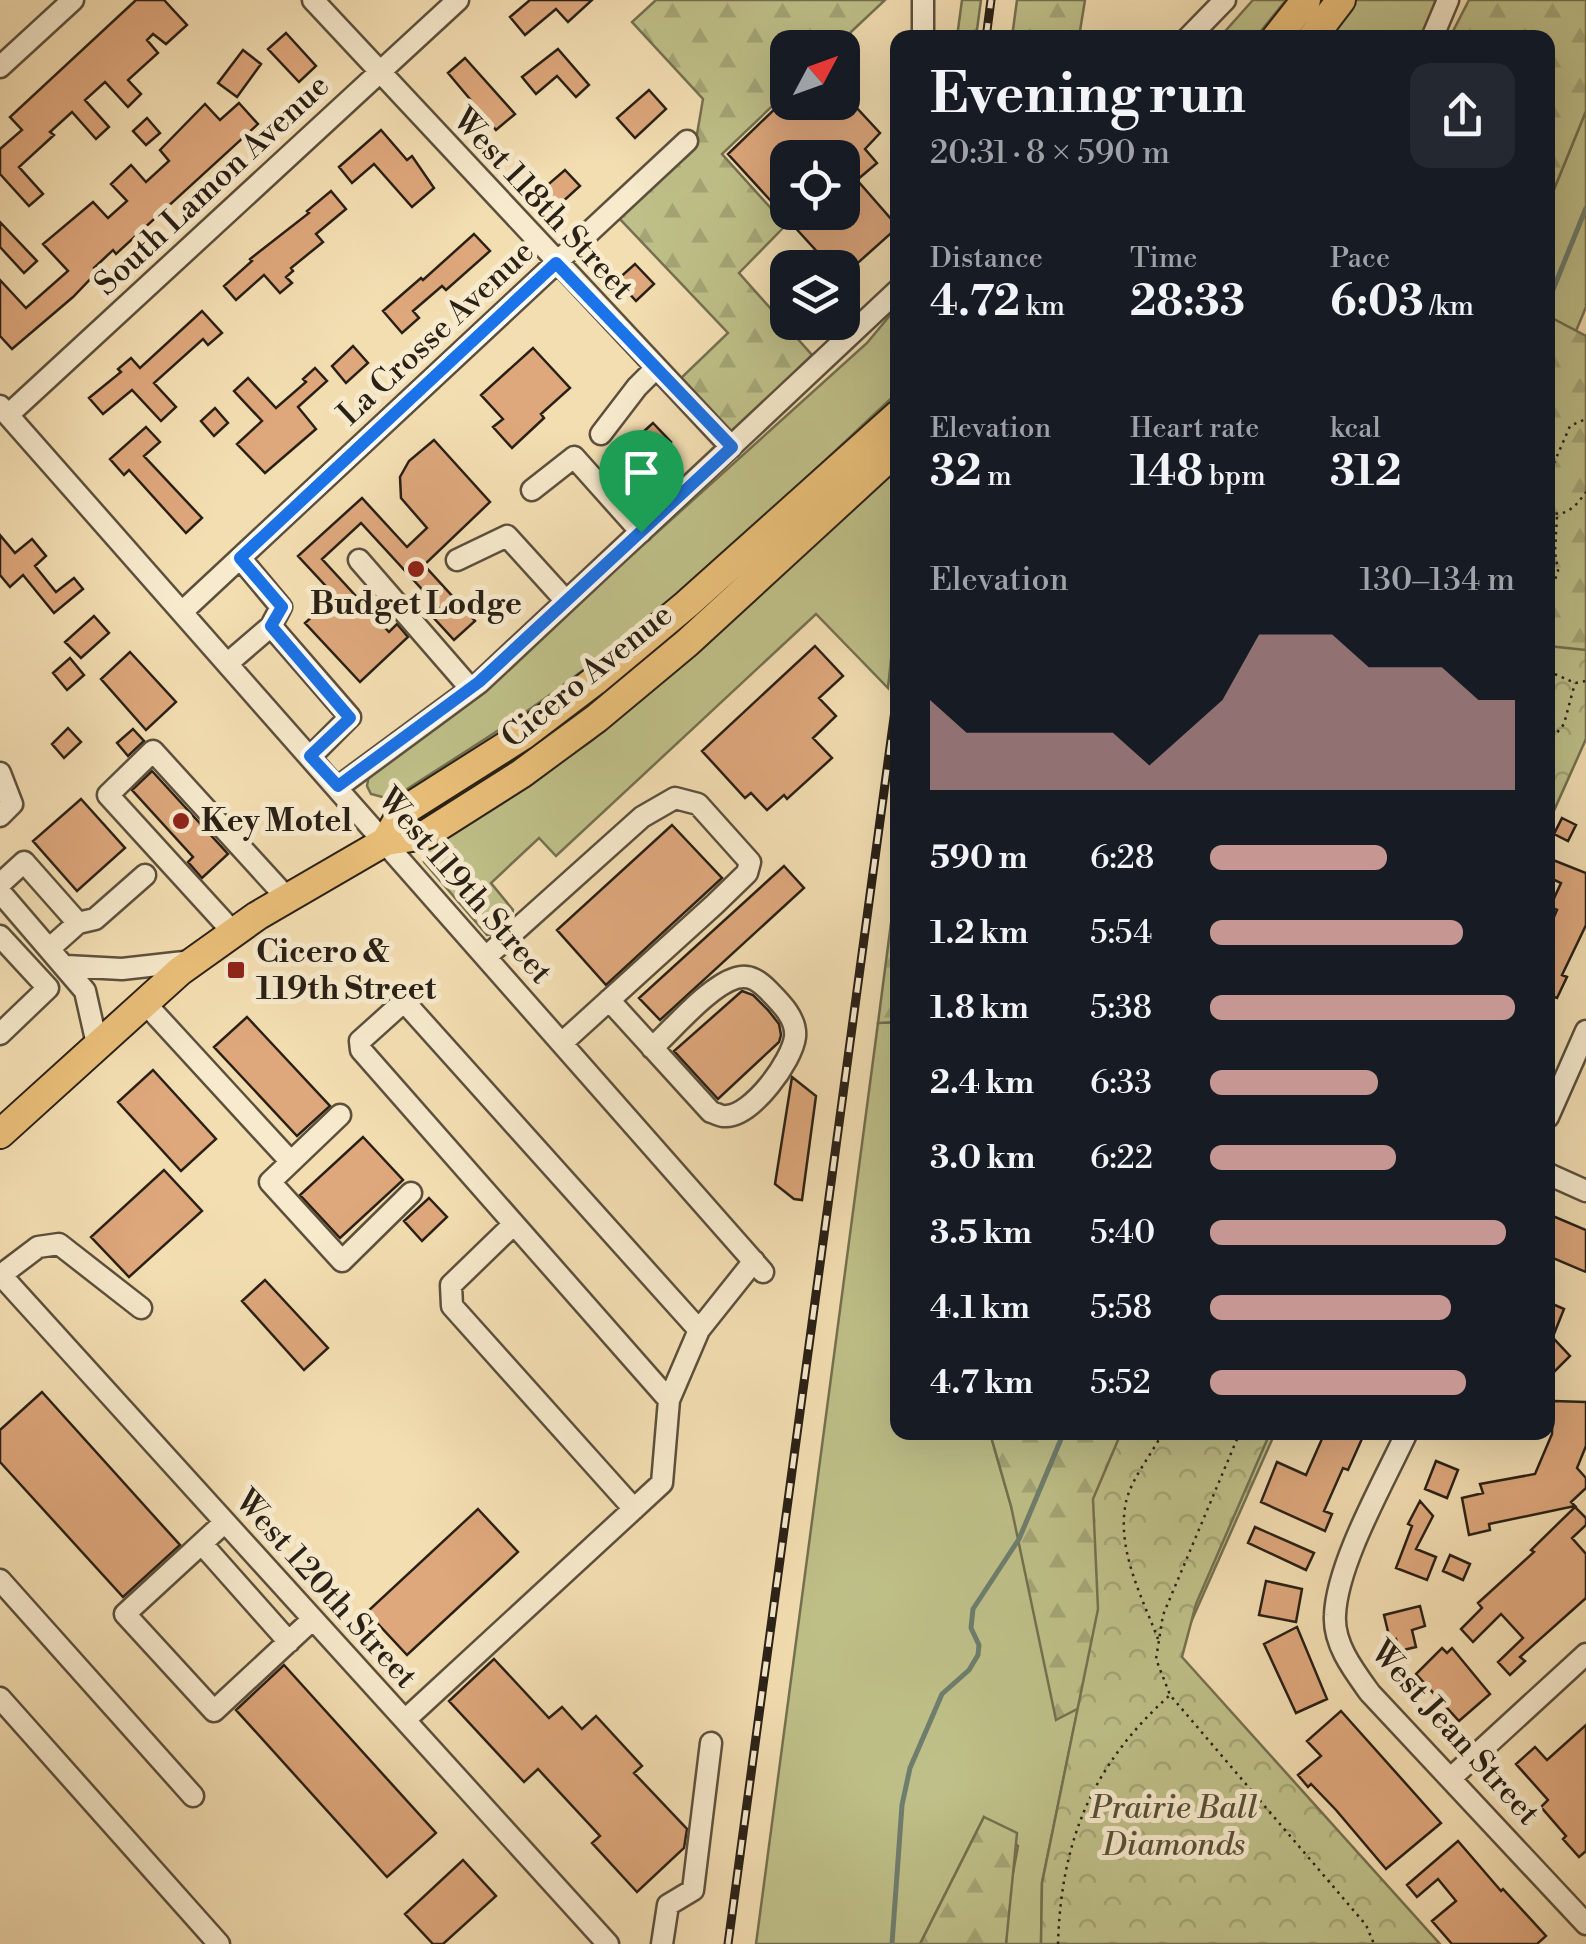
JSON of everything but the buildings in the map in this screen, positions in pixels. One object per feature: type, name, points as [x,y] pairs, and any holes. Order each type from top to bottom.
[{"type":"main road","points":[[1282,30],[1306,0]]},
{"type":"main road","points":[[1318,30],[1341,0]]},
{"type":"main road","name":"Cicero Avenue","points":[[386,842],[402,812],[522,736],[597,679],[688,604],[890,422]]},
{"type":"main road","name":"Cicero Avenue","points":[[0,1134],[144,1002],[234,932],[386,842],[425,835],[521,774],[596,718],[687,643],[890,456]]},
{"type":"street","points":[[0,67],[73,0]]},
{"type":"street","name":"West 118th Street","points":[[313,0],[732,447]]},
{"type":"street","name":"South Lamon Avenue","points":[[4,411],[458,0]]},
{"type":"street","points":[[923,0],[923,30]]},
{"type":"street","points":[[1196,30],[1226,0]]},
{"type":"street","points":[[1435,30],[1448,0]]},
{"type":"street","name":"La Crosse Avenue","points":[[182,611],[687,140]]},
{"type":"street","name":"Cicero Avenue","points":[[338,786],[471,689],[890,298]]},
{"type":"street","points":[[601,434],[636,387],[656,368]]},
{"type":"street","name":"West 119th Street","points":[[4,411],[758,1266],[699,1330]]},
{"type":"street","points":[[532,490],[574,457],[641,532]]},
{"type":"street","points":[[457,560],[507,536],[566,602]]},
{"type":"street","points":[[228,663],[271,626],[282,607],[240,558]]},
{"type":"street","points":[[359,560],[471,689]]},
{"type":"street","points":[[271,626],[350,718],[310,756]]},
{"type":"street","points":[[234,932],[108,795],[152,751],[287,898]]},
{"type":"street","points":[[0,773],[12,804],[0,816]]},
{"type":"street","points":[[487,956],[642,817],[675,798],[698,804],[750,862],[747,873],[563,1042]]},
{"type":"street","points":[[0,884],[24,862],[78,923]]},
{"type":"street","points":[[50,948],[78,923],[95,919],[145,875]]},
{"type":"street","points":[[0,892],[85,990],[97,1044]]},
{"type":"street","points":[[0,936],[48,988],[0,1034]]},
{"type":"street","points":[[66,966],[122,969],[194,960]]},
{"type":"street","points":[[609,1000],[652,1048],[711,1112],[726,1116],[741,1111],[779,1075],[796,1035],[791,1018],[779,1001],[748,976],[732,979],[714,990],[652,1048]]},
{"type":"street","points":[[144,1002],[292,1162]]},
{"type":"street","points":[[404,1720],[662,1483],[669,1400],[699,1330],[410,1007],[400,1006],[360,1042],[360,1050],[669,1400]]},
{"type":"street","points":[[1555,1101],[1586,1031]]},
{"type":"street","points":[[340,1116],[270,1182],[342,1261],[411,1193]]},
{"type":"street","points":[[1555,1177],[1586,1191]]},
{"type":"street","points":[[514,1224],[451,1284],[452,1306],[634,1509]]},
{"type":"street","points":[[0,1275],[38,1248],[60,1244],[141,1308]]},
{"type":"street","name":"West 120th Street","points":[[0,1275],[608,1944]]},
{"type":"street","name":"West Jean Street","points":[[1403,1440],[1345,1570],[1334,1618],[1345,1656],[1370,1693],[1586,1924]]},
{"type":"street","points":[[225,1522],[126,1614],[214,1711],[313,1620]]},
{"type":"street","points":[[202,1544],[289,1642]]},
{"type":"street","points":[[0,1580],[193,1796]]},
{"type":"street","points":[[1452,1777],[1586,1654]]},
{"type":"street","points":[[0,1698],[219,1944]]},
{"type":"street","points":[[662,1944],[668,1905],[693,1890],[712,1743]]},
{"type":"path","points":[[1555,461],[1570,426],[1586,419]]},
{"type":"path","points":[[1555,515],[1568,513],[1586,492]]},
{"type":"path","points":[[1555,580],[1558,516]]},
{"type":"path","points":[[1555,674],[1575,683],[1586,681]]},
{"type":"path","points":[[1555,735],[1564,724],[1575,683]]},
{"type":"path","points":[[1159,1440],[1126,1499],[1123,1534],[1159,1640]]},
{"type":"path","points":[[1237,1440],[1163,1616],[1156,1659],[1170,1695],[1366,1924],[1374,1944]]},
{"type":"path","points":[[1058,1944],[1066,1858],[1079,1818],[1116,1750],[1170,1695]]},
{"type":"green space","points":[[656,0],[885,0],[853,30],[770,30],[770,108],[722,154],[770,207],[770,230],[781,230],[739,273],[770,308],[770,340],[799,340],[812,355],[730,435],[678,381],[728,333],[618,217],[695,146],[703,99],[632,22]]},
{"type":"green space","points":[[962,0],[981,0],[977,30],[958,30]]},
{"type":"green space","points":[[1017,0],[1085,0],[1080,30],[1013,30]]},
{"type":"green space","points":[[1253,0],[1286,0],[1262,30],[1226,30]]},
{"type":"green space","points":[[1355,0],[1437,0],[1426,30],[1331,30]]},
{"type":"green space","points":[[1469,0],[1586,0],[1586,111],[1555,187],[1555,30],[1454,30]]},
{"type":"green space","points":[[1586,111],[1586,307],[1576,331],[1555,320],[1555,187]]},
{"type":"green space","points":[[890,315],[890,400],[778,504],[656,612],[507,725],[398,795],[386,798],[371,794],[367,786],[369,774],[380,763],[442,724],[867,343]]},
{"type":"green space","points":[[1555,320],[1586,336],[1586,737],[1555,807]]},
{"type":"green space","points":[[890,475],[888,688],[816,614],[556,856],[539,838],[491,883],[513,910],[506,928],[487,935],[424,862],[427,848],[590,742],[718,633]]},
{"type":"green space","points":[[1555,647],[1586,650],[1586,739],[1555,808]]},
{"type":"green space","points":[[890,931],[890,1022],[878,1023]]},
{"type":"green space","points":[[890,1022],[890,1440],[992,1440],[1078,1708],[1042,1883],[1041,1944],[1006,1944],[1008,1900],[1018,1846],[984,1817],[920,1944],[756,1944],[878,1023]]},
{"type":"green space","points":[[992,1440],[1272,1440],[1175,1658],[1056,1720],[1011,1506]]},
{"type":"green space","name":"Prairie Ball Diamonds","points":[[1118,1440],[1267,1440],[1196,1604],[1182,1657],[1440,1944],[1041,1944],[1042,1883],[1098,1609],[1093,1499]]},
{"type":"green space","points":[[984,1817],[1017,1833],[1006,1944],[920,1944]]},
{"type":"waterway","points":[[1555,285],[1586,208]]},
{"type":"waterway","points":[[892,1944],[902,1805],[910,1768],[942,1694],[969,1670],[978,1655],[979,1645],[971,1628],[973,1609],[1019,1539],[1061,1440]]},
{"type":"railway","points":[[987,30],[991,0]]},
{"type":"railway","points":[[728,1944],[890,747]]},
{"type":"place","name":"Budget Lodge","points":[[416,569]]},
{"type":"place","name":"Key Motel","points":[[181,821]]},
{"type":"place","name":"Cicero & 119th Street","points":[[236,970]]},
{"type":"route","points":[[556,263],[732,447],[641,532],[479,682],[422,728],[338,786],[310,756],[350,718],[271,626],[282,607],[240,558],[556,263]]}]
